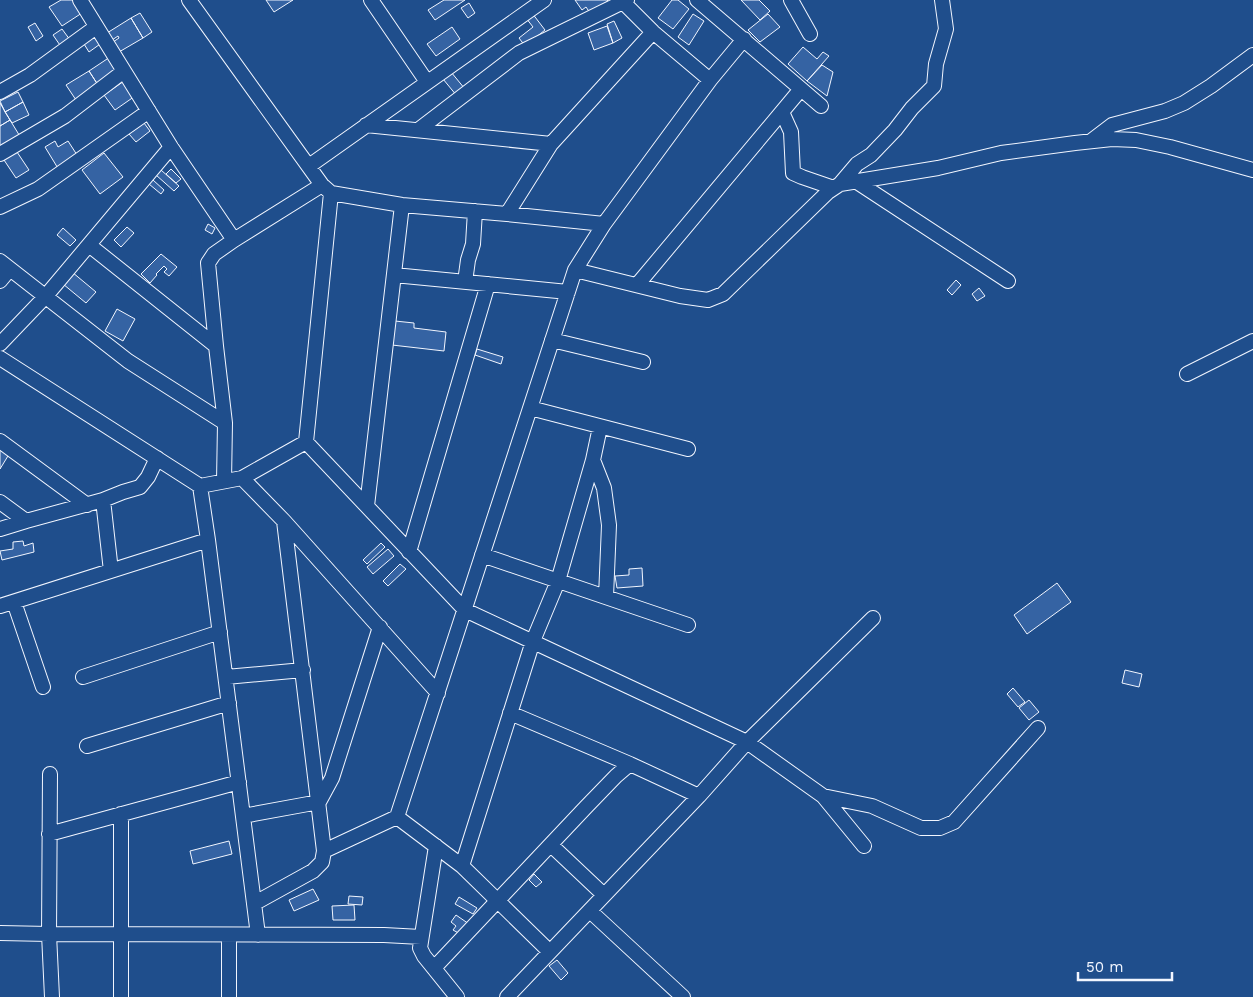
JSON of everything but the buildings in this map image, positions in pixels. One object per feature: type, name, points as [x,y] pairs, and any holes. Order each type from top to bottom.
[{"type":"street","points":[[80,0],[171,147],[234,240]]},
{"type":"street","points":[[189,0],[326,189],[306,442],[465,610],[747,742],[823,796],[864,846]]},
{"type":"street","points":[[371,0],[427,82]]},
{"type":"street","points":[[309,166],[544,0]]},
{"type":"street","points":[[697,0],[821,106]]},
{"type":"street","points":[[791,0],[810,34]]},
{"type":"street","points":[[575,270],[680,296],[708,300],[723,294],[858,164],[872,155],[912,108],[934,86],[936,64],[946,29],[942,0]]},
{"type":"street","points":[[418,130],[519,53],[625,1],[653,32],[710,80]]},
{"type":"street","points":[[0,92],[30,75],[96,27]]},
{"type":"street","points":[[506,214],[551,144],[653,32]]},
{"type":"street","points":[[324,851],[397,818],[575,270],[604,224],[710,80],[744,39]]},
{"type":"street","points":[[1091,141],[1112,125],[1165,111],[1184,103],[1253,55]]},
{"type":"street","points":[[0,154],[65,116],[124,71]]},
{"type":"street","points":[[637,285],[801,89]]},
{"type":"street","points":[[0,207],[38,190],[149,112]]},
{"type":"street","points":[[782,112],[791,132],[793,173],[837,186],[938,168],[1001,153],[1112,140],[1136,140],[1170,147],[1253,170]]},
{"type":"street","points":[[366,125],[551,144]]},
{"type":"street","points":[[0,344],[46,297],[171,147]]},
{"type":"street","points":[[857,182],[1008,281]]},
{"type":"street","points":[[224,482],[225,423],[208,264],[214,254],[234,240],[326,189],[402,205],[604,224]]},
{"type":"street","points":[[366,506],[402,205]]},
{"type":"street","points":[[465,282],[468,260],[473,244],[475,211]]},
{"type":"street","points":[[89,245],[216,346]]},
{"type":"street","points":[[0,280],[5,265],[128,361],[225,423]]},
{"type":"street","points":[[394,275],[568,292]]},
{"type":"street","points":[[410,552],[488,284]]},
{"type":"street","points":[[552,340],[643,362]]},
{"type":"street","points":[[1187,374],[1253,341]]},
{"type":"street","points":[[0,358],[200,486],[242,478],[306,442]]},
{"type":"street","points":[[530,408],[688,449]]},
{"type":"street","points":[[462,866],[533,641],[558,581],[593,460],[600,426]]},
{"type":"street","points":[[0,441],[87,505]]},
{"type":"street","points":[[0,529],[87,505],[140,487],[157,458]]},
{"type":"street","points":[[593,460],[604,488],[609,525],[606,598]]},
{"type":"street","points":[[242,478],[380,627],[438,693]]},
{"type":"street","points":[[200,486],[258,935]]},
{"type":"street","points":[[103,500],[111,570]]},
{"type":"street","points":[[0,502],[26,521]]},
{"type":"street","points":[[254,902],[313,871],[322,862],[324,851],[284,522]]},
{"type":"street","points":[[0,606],[208,540]]},
{"type":"street","points":[[482,555],[688,625]]},
{"type":"street","points":[[14,602],[43,687]]},
{"type":"street","points":[[507,997],[699,796],[747,742],[873,618]]},
{"type":"street","points":[[319,802],[332,778],[380,627]]},
{"type":"street","points":[[83,677],[220,632]]},
{"type":"street","points":[[226,677],[303,670]]},
{"type":"street","points":[[87,746],[229,703]]},
{"type":"street","points":[[510,713],[630,764],[699,796]]},
{"type":"street","points":[[823,796],[872,806],[921,828],[940,828],[954,822],[1038,728]]},
{"type":"street","points":[[434,968],[616,776],[630,764]]},
{"type":"street","points":[[50,774],[49,934],[52,997]]},
{"type":"street","points":[[49,834],[239,782]]},
{"type":"street","points":[[244,816],[319,802]]},
{"type":"street","points":[[121,814],[121,997]]},
{"type":"street","points":[[397,818],[462,866],[550,952]]},
{"type":"street","points":[[550,845],[604,895]]},
{"type":"street","points":[[436,846],[420,948],[424,956],[457,997]]},
{"type":"street","points":[[590,911],[683,997]]},
{"type":"street","points":[[0,933],[384,935],[421,937]]},
{"type":"street","points":[[229,935],[229,997]]}]
